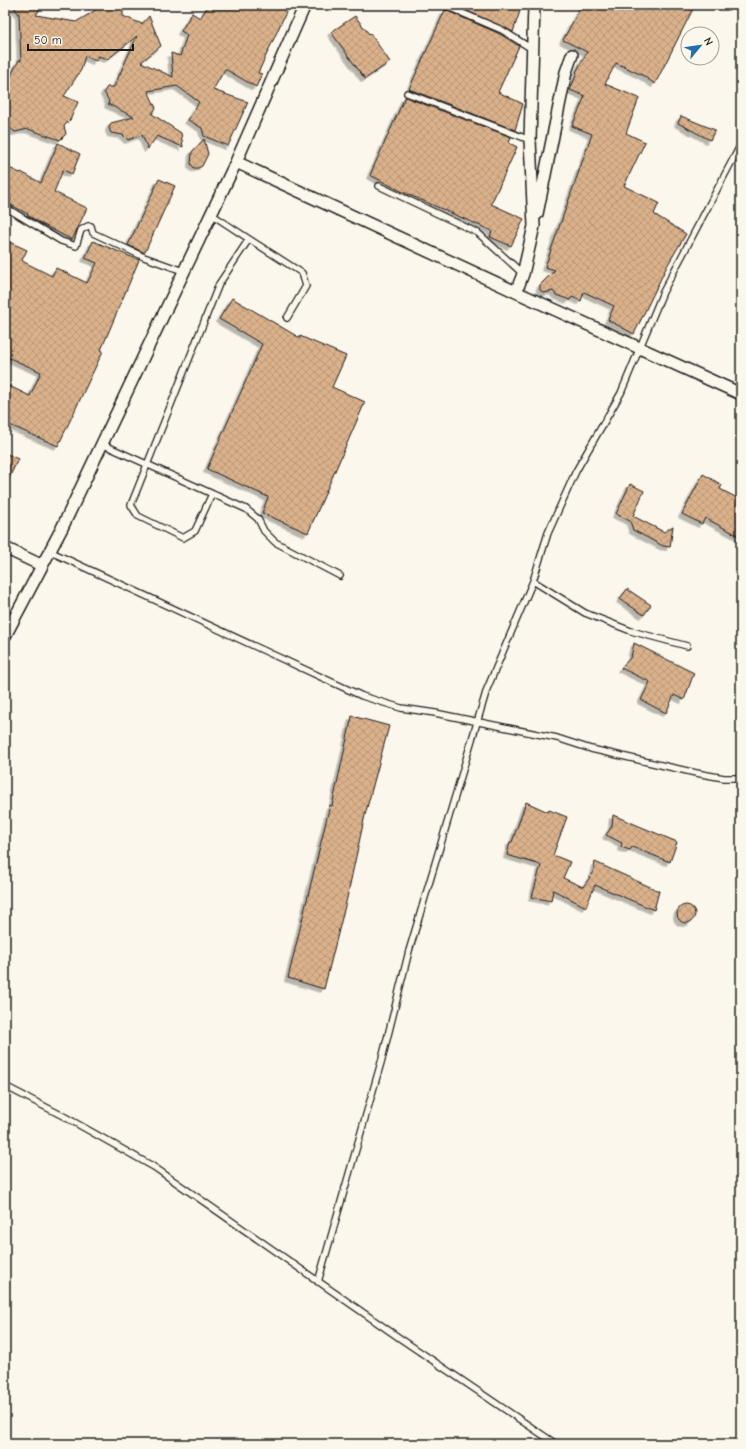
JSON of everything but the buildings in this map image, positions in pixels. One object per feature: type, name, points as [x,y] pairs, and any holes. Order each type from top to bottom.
[{"type":"street","points":[[5,636],[41,565],[62,528],[102,444],[236,162],[305,5]]},
{"type":"street","points":[[534,5],[530,140],[534,226]]},
{"type":"street","points":[[516,292],[523,274],[566,72],[572,55]]},
{"type":"street","points":[[236,162],[516,292],[741,394]]},
{"type":"street","points":[[5,548],[41,565]]},
{"type":"lane","points":[[446,6],[502,30],[532,50]]},
{"type":"lane","points":[[407,93],[530,140]]},
{"type":"lane","points":[[318,1282],[382,1059],[409,951],[487,689],[533,581],[548,533],[576,471],[621,393],[638,347],[663,292],[741,144]]},
{"type":"lane","points":[[379,186],[478,233],[523,274]]},
{"type":"lane","points":[[5,207],[61,241],[76,246],[81,230],[91,226],[93,233],[144,257],[183,271]]},
{"type":"lane","points":[[211,214],[302,273],[306,286],[287,318]]},
{"type":"lane","points":[[212,494],[195,531],[183,538],[138,516],[131,505],[219,284],[250,239]]},
{"type":"lane","points":[[102,444],[246,509],[258,519],[264,531],[275,542],[340,576]]},
{"type":"lane","points":[[49,551],[362,696],[401,708],[477,721],[557,738],[591,749],[696,773],[724,778],[741,778]]},
{"type":"lane","points":[[533,581],[585,613],[632,631],[688,646]]},
{"type":"lane","points":[[5,1086],[65,1117],[154,1167],[318,1282],[556,1444]]}]
